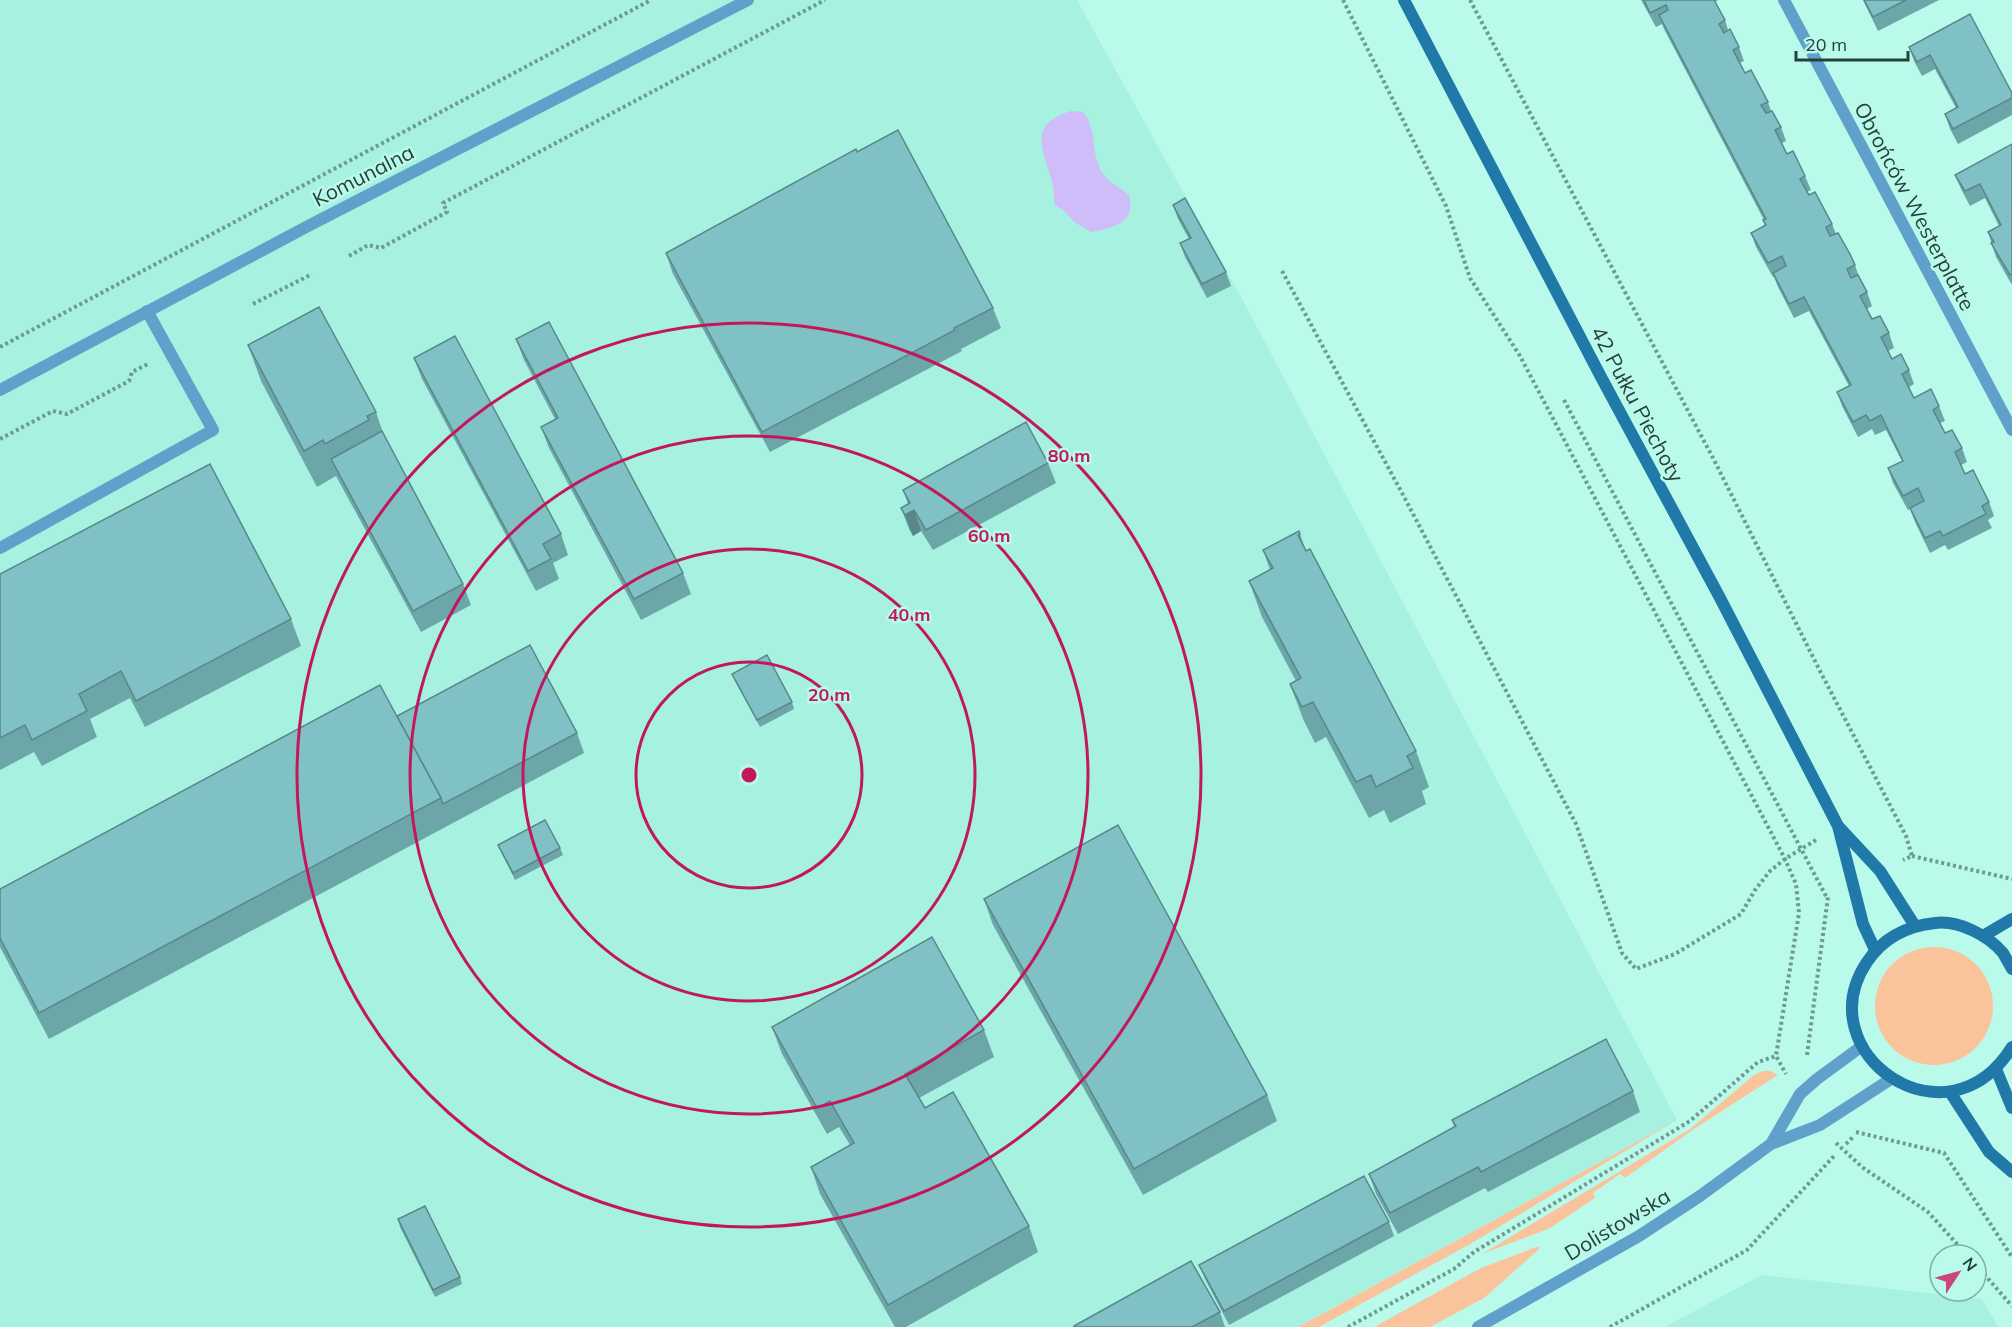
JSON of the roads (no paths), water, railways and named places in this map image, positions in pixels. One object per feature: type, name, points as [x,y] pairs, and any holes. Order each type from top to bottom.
[{"type":"street","name":"Komunalna","points":[[0,390],[310,225],[748,0]]},
{"type":"street","name":"42 Pułku Piechoty","points":[[1404,0],[1838,826],[1863,924],[1875,950]]},
{"type":"street","name":"Obrońców Westerplatte","points":[[1784,0],[2012,430]]},
{"type":"street","points":[[0,548],[213,430],[147,311]]},
{"type":"street","name":"42 Pułku Piechoty","points":[[1838,826],[1880,871],[1915,926]]},
{"type":"street","points":[[1983,936],[2012,919]]},
{"type":"street","points":[[2012,969],[2003,953],[1983,936],[1961,926],[1938,922],[1915,926],[1893,935],[1875,950],[1860,972],[1853,996],[1854,1022],[1862,1046],[1875,1065],[1891,1079],[1909,1088],[1930,1092],[1950,1092],[1975,1083],[1996,1069],[2012,1047]]},
{"type":"street","name":"Dolistowska","points":[[1771,1144],[1800,1094],[1862,1046]]},
{"type":"street","points":[[1996,1069],[2012,1108]]},
{"type":"street","name":"Dolistowska","points":[[1478,1327],[1639,1236],[1700,1196],[1771,1144],[1820,1125],[1891,1079]]},
{"type":"street","points":[[1950,1092],[1989,1152],[2012,1172]]}]
